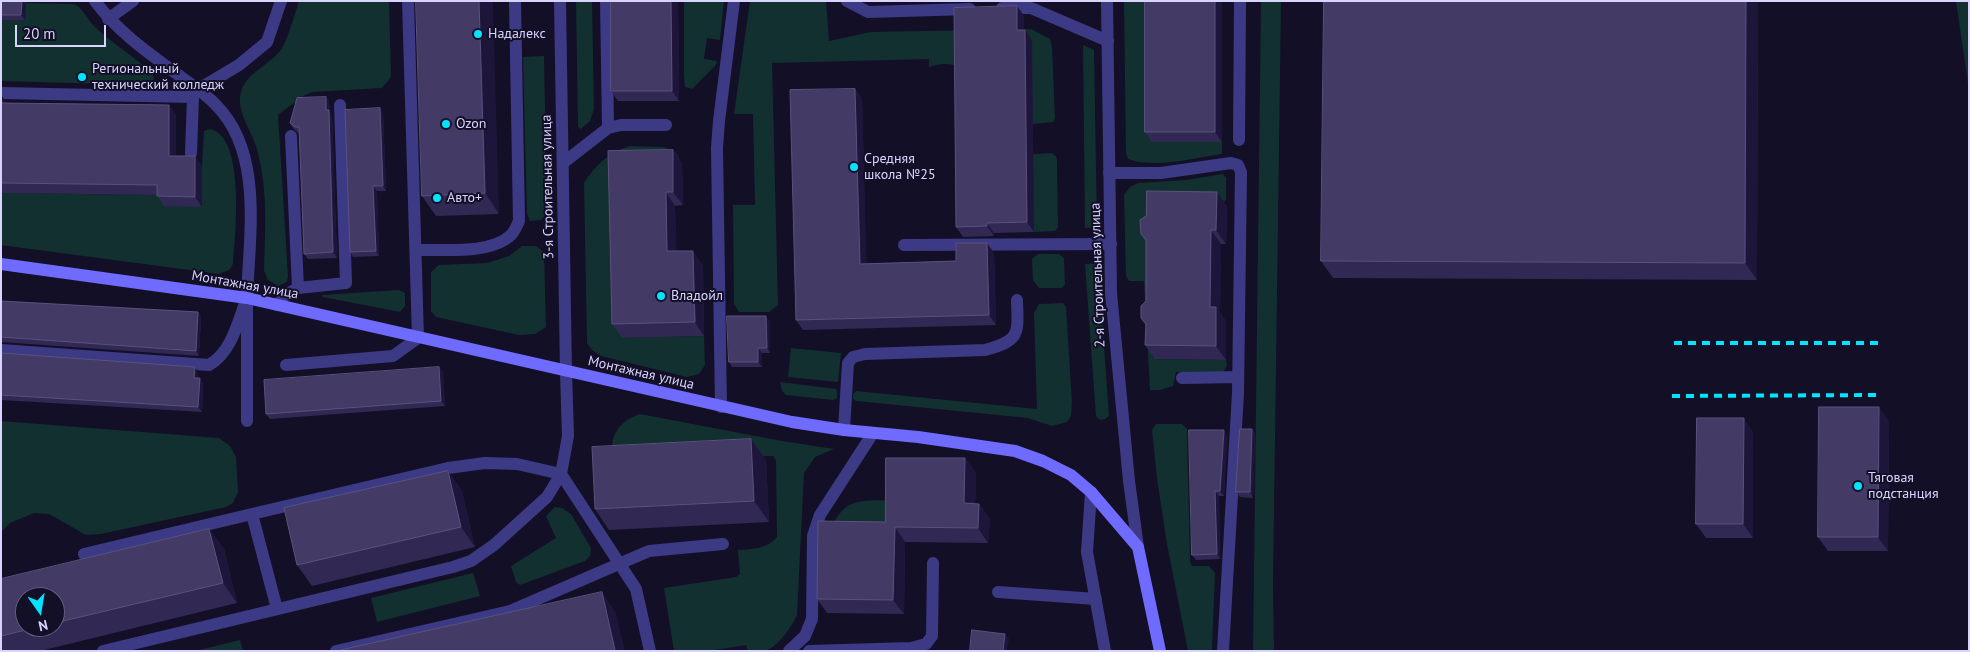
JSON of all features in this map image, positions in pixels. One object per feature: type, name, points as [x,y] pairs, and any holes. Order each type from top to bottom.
[{"type":"main road","name":"Монтажная улица","points":[[1,264],[247,298],[792,422],[1015,451],[1043,461],[1071,475],[1091,492],[1138,547],[1160,651]]},
{"type":"street","points":[[95,1],[108,19],[125,34],[195,93],[216,105],[232,124],[242,148],[248,176],[250,202],[247,298],[247,421]]},
{"type":"street","points":[[108,19],[133,1]]},
{"type":"street","points":[[1,93],[195,93],[239,65],[267,42],[282,1]]},
{"type":"street","points":[[286,365],[393,356],[418,338],[408,1]]},
{"type":"street","points":[[416,250],[478,249],[498,243],[512,234],[519,221],[515,1]]},
{"type":"street","name":"3-я Строительная улица","points":[[560,1],[568,436],[561,474]]},
{"type":"street","points":[[606,1],[608,128]]},
{"type":"street","points":[[721,407],[717,148],[734,1]]},
{"type":"street","points":[[847,1],[868,12],[989,9],[1031,4],[1108,41]]},
{"type":"street","name":"2-я Строительная улица","points":[[1107,1],[1111,293],[1128,481],[1138,547]]},
{"type":"street","points":[[1239,140],[1240,1]]},
{"type":"street","points":[[192,153],[195,93]]},
{"type":"street","points":[[277,305],[287,294],[298,288],[346,283],[340,105]]},
{"type":"street","points":[[563,163],[608,128],[621,125],[666,125]]},
{"type":"street","points":[[291,136],[298,288]]},
{"type":"street","points":[[1109,173],[1161,173],[1231,163],[1238,165],[1241,172],[1238,377],[1223,651]]},
{"type":"street","points":[[904,245],[1111,244]]},
{"type":"street","points":[[1,350],[209,365],[219,360],[227,350],[247,298]]},
{"type":"street","points":[[844,430],[848,363],[853,357],[865,354],[986,350],[1003,345],[1013,338],[1018,329],[1017,300]]},
{"type":"street","points":[[1182,378],[1238,377]]},
{"type":"street","points":[[789,651],[804,636],[812,619],[814,536],[820,515],[873,433]]},
{"type":"street","points":[[84,554],[448,468],[485,463],[517,464],[561,474],[636,589],[650,651]]},
{"type":"street","points":[[103,651],[453,567],[471,561],[494,546],[547,497],[561,474]]},
{"type":"street","points":[[1091,492],[1087,552],[1105,651]]},
{"type":"street","points":[[252,514],[277,609]]},
{"type":"street","points":[[336,651],[510,611],[649,551],[723,544]]},
{"type":"street","points":[[808,651],[911,648],[926,644],[932,636],[933,563]]},
{"type":"street","points":[[998,592],[1096,599]]},
{"type":"green space","points":[[299,1],[389,1],[391,77],[382,88],[312,92],[303,96],[278,115],[288,276],[287,282],[278,286],[268,280],[264,271],[265,212],[263,182],[256,145],[243,115],[240,100],[243,86],[247,80],[283,47]]},
{"type":"green space","points":[[576,1],[592,1],[594,109],[590,121],[581,129],[578,127]]},
{"type":"green space","points":[[684,1],[724,1],[720,40],[707,38],[704,59],[717,61],[716,65],[692,89],[685,87],[684,76]]},
{"type":"green space","points":[[750,1],[826,1],[829,41],[871,32],[1031,29],[1050,39],[1055,118],[1053,122],[1033,124],[1031,40],[961,67],[945,64],[929,67],[929,59],[772,63],[778,305],[769,312],[739,312],[734,304],[733,205],[755,205],[753,114],[734,114]]},
{"type":"green space","points":[[1124,1],[1152,1],[1152,142],[1222,142],[1222,154],[1163,163],[1139,162],[1128,159],[1126,153]]},
{"type":"green space","points":[[1261,1],[1281,1],[1273,584],[1274,651],[1253,651]]},
{"type":"green space","points":[[1956,1],[1969,1],[1969,90]]},
{"type":"green space","points":[[26,3],[74,4],[102,33],[153,74],[154,80],[149,84],[141,85],[1,81],[1,20],[25,20]]},
{"type":"green space","points":[[1083,45],[1094,50],[1097,227],[1085,228]]},
{"type":"green space","points":[[544,56],[547,213],[541,220],[530,221],[527,214],[523,57]]},
{"type":"green space","points":[[210,129],[221,136],[229,149],[234,168],[236,189],[235,233],[233,264],[229,270],[219,274],[1,245],[1,193],[164,195],[202,166],[204,131]]},
{"type":"green space","points":[[630,146],[664,147],[676,153],[682,164],[619,165],[622,338],[704,336],[705,365],[699,374],[687,377],[601,356],[592,350],[587,343],[584,183],[593,170],[604,160]]},
{"type":"green space","points":[[1051,153],[1056,156],[1057,160],[1058,227],[1055,231],[1034,232],[1033,154]]},
{"type":"green space","points":[[1223,174],[1226,178],[1226,200],[1219,206],[1155,359],[1226,360],[1227,366],[1223,372],[1176,372],[1173,386],[1160,390],[1150,390],[1144,281],[1129,281],[1126,276],[1124,195],[1130,187],[1138,183],[1186,180]]},
{"type":"green space","points":[[522,246],[536,246],[544,252],[546,327],[535,334],[519,335],[436,317],[431,311],[431,272],[439,265],[487,263],[509,256]]},
{"type":"green space","points":[[1038,254],[1059,254],[1064,258],[1065,284],[1062,288],[1039,288],[1033,280],[1032,259]]},
{"type":"green space","points":[[1098,263],[1109,416],[1100,420],[1096,416],[1085,264]]},
{"type":"green space","points":[[399,290],[405,293],[405,306],[400,312],[323,297],[322,295]]},
{"type":"green space","points":[[1063,303],[1066,307],[1072,402],[1071,416],[1067,422],[1052,426],[1028,418],[856,401],[853,399],[853,394],[856,391],[1037,409],[1034,313],[1039,304]]},
{"type":"green space","points":[[791,348],[841,353],[838,382],[788,377]]},
{"type":"green space","points":[[780,382],[836,389],[837,398],[833,400],[786,395],[782,391]]},
{"type":"green space","points":[[640,414],[834,449],[815,457],[804,473],[797,615],[784,636],[769,649],[748,651],[746,645],[709,651],[674,651],[664,588],[736,577],[740,574],[738,550],[764,546],[777,537],[776,461],[773,456],[623,460],[612,452],[613,438],[623,423]]},
{"type":"green space","points":[[1,421],[219,438],[230,446],[236,457],[238,492],[233,503],[226,507],[101,534],[86,535],[49,514],[34,513],[10,523],[1,532]]},
{"type":"green space","points":[[1156,424],[1182,424],[1187,429],[1190,562],[1192,566],[1209,566],[1215,573],[1212,651],[1188,651],[1167,544],[1157,479],[1152,430]]},
{"type":"green space","points":[[896,500],[895,537],[829,536],[839,514],[846,507],[862,501]]},
{"type":"green space","points":[[555,507],[562,508],[571,514],[591,548],[590,556],[585,561],[520,585],[516,582],[511,566],[556,538],[546,516]]},
{"type":"green space","points":[[473,573],[480,596],[377,622],[371,598]]},
{"type":"green space","points":[[240,640],[243,651],[195,651]]},
{"type":"building","points":[[1,1],[22,1],[21,15],[1,15]]},
{"type":"building","points":[[416,1],[479,1],[485,193],[422,196]]},
{"type":"building","points":[[611,1],[671,1],[672,91],[611,91]]},
{"type":"building","points":[[1145,1],[1215,1],[1215,132],[1145,132]]},
{"type":"building","points":[[1324,1],[1746,1],[1745,263],[1321,261]]},
{"type":"building","points":[[1017,6],[1017,30],[1025,30],[1027,222],[987,223],[987,226],[956,227],[954,8]]},
{"type":"building","points":[[855,89],[860,264],[956,261],[956,243],[987,243],[989,315],[796,320],[790,90]]},
{"type":"building","points":[[1,96],[2,103],[169,105],[169,156],[195,156],[195,197],[157,196],[157,185],[1,183]]},
{"type":"building","points":[[326,97],[326,110],[329,110],[333,252],[304,254],[299,127],[295,127],[290,123],[297,98]]},
{"type":"building","points":[[380,108],[383,186],[373,186],[376,251],[350,252],[345,110]]},
{"type":"building","points":[[673,150],[673,192],[666,192],[667,251],[693,251],[695,322],[612,324],[608,151]]},
{"type":"building","points":[[1147,191],[1217,192],[1216,230],[1211,230],[1210,307],[1216,307],[1216,346],[1145,345],[1146,324],[1141,318],[1141,306],[1146,301],[1146,240],[1141,234],[1140,220],[1146,216]]},
{"type":"building","points":[[1,301],[198,312],[196,351],[1,337]]},
{"type":"building","points":[[727,316],[766,316],[767,348],[758,348],[758,362],[729,362]]},
{"type":"building","points":[[1,353],[195,367],[194,378],[200,378],[198,407],[1,395]]},
{"type":"building","points":[[439,367],[441,401],[266,414],[264,380]]},
{"type":"building","name":"Тяговая подстанция","points":[[1819,407],[1879,407],[1878,537],[1818,537]]},
{"type":"building","points":[[1697,418],[1744,418],[1743,524],[1696,524]]},
{"type":"building","points":[[1240,429],[1252,429],[1250,492],[1236,492]]},
{"type":"building","points":[[1189,430],[1224,430],[1220,491],[1215,491],[1217,554],[1192,555]]},
{"type":"building","points":[[751,439],[754,501],[595,509],[592,447]]},
{"type":"building","points":[[886,458],[965,458],[964,503],[979,504],[978,528],[895,527],[893,600],[817,599],[818,521],[885,522]]},
{"type":"building","points":[[448,471],[461,527],[297,565],[284,508]]},
{"type":"building","points":[[209,529],[223,583],[65,621],[65,587],[15,587],[15,633],[1,636],[1,579]]},
{"type":"building","points":[[602,592],[615,650],[613,651],[342,650]]},
{"type":"building","points":[[972,630],[1005,634],[1003,651],[970,651]]},
{"type":"railway","points":[[1674,343],[1880,343]]},
{"type":"railway","points":[[1672,396],[1880,395]]},
{"type":"place","name":"Надалекс","points":[[478,34]]},
{"type":"place","name":"Региональный технический колледж","points":[[82,77]]},
{"type":"place","name":"Ozon","points":[[446,124]]},
{"type":"place","name":"Средняя школа №25","points":[[854,167]]},
{"type":"place","name":"Авто+","points":[[437,198]]},
{"type":"place","name":"Владойл","points":[[661,296]]},
{"type":"place","name":"Тяговая подстанция","points":[[1858,486]]}]
